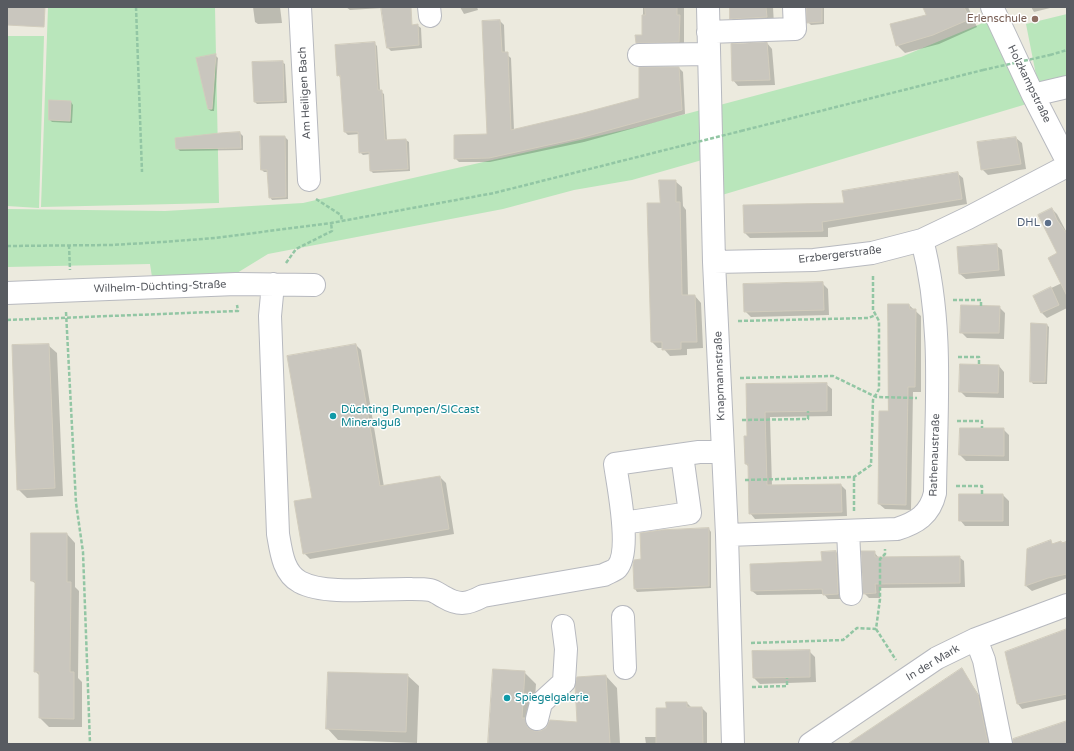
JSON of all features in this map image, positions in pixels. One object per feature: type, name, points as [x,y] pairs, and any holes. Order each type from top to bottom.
[{"type":"street","name":"Am Heiligen Bach","points":[[300,7],[309,180]]},
{"type":"street","name":"Knapmannstraße","points":[[708,7],[714,262],[727,535],[721,611],[731,644],[734,744]]},
{"type":"street","points":[[708,32],[795,29],[794,7]]},
{"type":"street","name":"Holzkampstraße","points":[[992,7],[1033,95],[1067,161]]},
{"type":"street","points":[[639,55],[709,54]]},
{"type":"street","points":[[1033,95],[1067,87]]},
{"type":"street","name":"Erzbergerstraße","points":[[714,262],[814,260],[872,253],[922,240],[968,218],[1067,166]]},
{"type":"street","name":"Rathenaustraße","points":[[727,535],[884,530],[904,527],[921,519],[934,501],[937,421],[937,356],[934,299],[930,270],[922,240]]},
{"type":"street","points":[[273,284],[270,316],[278,534],[282,555],[290,574],[300,582],[311,586],[333,590],[388,588],[431,590],[456,604],[469,603],[483,596],[604,575],[617,568],[623,555],[623,523],[615,464],[682,455],[723,452]]},
{"type":"street","name":"Wilhelm-Düchting-Straße","points":[[7,293],[273,284],[314,284]]},
{"type":"street","points":[[623,523],[690,512],[682,455]]},
{"type":"street","points":[[851,531],[851,594]]},
{"type":"street","name":"In der Mark","points":[[810,744],[937,658],[976,639],[1067,605]]},
{"type":"street","points":[[623,617],[625,668]]},
{"type":"street","points":[[537,719],[541,703],[564,682],[566,649],[562,626]]},
{"type":"street","points":[[976,639],[984,660],[1001,744]]},
{"type":"path","points":[[136,7],[142,172]]},
{"type":"path","points":[[7,246],[111,245],[200,239],[332,223],[494,193],[1067,50]]},
{"type":"path","points":[[317,201],[341,215],[342,221]]},
{"type":"path","points":[[273,284],[296,249],[332,231],[332,223]]},
{"type":"path","points":[[69,246],[70,267]]},
{"type":"path","points":[[724,480],[854,477],[871,465],[873,400],[879,389],[879,320],[873,310],[872,253]]},
{"type":"path","points":[[64,291],[76,503],[83,552],[90,744]]},
{"type":"path","points":[[934,299],[981,300],[981,306]]},
{"type":"path","points":[[7,320],[238,311]]},
{"type":"path","points":[[717,322],[868,318],[876,315]]},
{"type":"path","points":[[937,356],[979,357],[979,365]]},
{"type":"path","points":[[720,378],[833,376],[876,397],[937,398]]},
{"type":"path","points":[[722,421],[808,419],[808,411]]},
{"type":"path","points":[[937,421],[982,421],[982,428]]},
{"type":"path","points":[[851,531],[854,477]]},
{"type":"path","points":[[935,486],[982,486],[982,494]]},
{"type":"path","points":[[884,530],[885,554],[880,559],[880,599],[876,629],[908,678]]},
{"type":"path","points":[[731,644],[844,640],[856,628],[876,629]]},
{"type":"path","points":[[732,688],[786,686],[787,678]]},
{"type":"green space","points":[[48,7],[215,7],[219,203],[41,207]]},
{"type":"green space","points":[[1067,14],[1067,78],[1038,85],[1026,24]]},
{"type":"green space","points":[[990,20],[1030,103],[722,195],[723,154],[632,180],[574,190],[503,209],[268,254],[237,273],[152,277],[150,264],[7,267],[7,209],[165,211],[303,203],[633,128],[901,57]]},
{"type":"green space","points":[[7,36],[44,36],[39,208],[7,206]]},
{"type":"building","points":[[7,7],[45,7],[44,27],[7,25]]},
{"type":"building","points":[[381,7],[411,7],[412,25],[418,24],[419,45],[387,48]]},
{"type":"building","points":[[645,7],[677,7],[677,15],[680,15],[679,42],[636,43],[635,35],[642,35],[642,15],[645,15]]},
{"type":"building","points":[[730,7],[766,7],[767,17],[730,19]]},
{"type":"building","points":[[807,7],[822,7],[822,22],[807,23]]},
{"type":"building","points":[[923,7],[964,7],[970,19],[933,35],[896,46],[890,24],[926,15]]},
{"type":"building","points":[[500,20],[502,52],[508,52],[511,130],[639,98],[639,67],[679,67],[682,110],[580,138],[489,158],[454,159],[454,135],[487,134],[482,21]]},
{"type":"building","points":[[375,42],[378,90],[382,90],[385,140],[406,139],[408,169],[370,171],[369,152],[359,153],[358,132],[344,132],[340,75],[337,76],[335,45]]},
{"type":"building","points":[[767,42],[770,80],[732,81],[731,44]]},
{"type":"building","points":[[216,54],[212,109],[208,109],[196,58]]},
{"type":"building","points":[[283,61],[284,101],[254,102],[252,62]]},
{"type":"building","points":[[49,100],[71,101],[70,121],[49,120]]},
{"type":"building","points":[[240,132],[241,148],[176,149],[175,138]]},
{"type":"building","points":[[260,136],[285,136],[286,197],[269,198],[267,170],[261,170]]},
{"type":"building","points":[[1016,137],[1021,164],[981,170],[977,142]]},
{"type":"building","points":[[958,172],[962,199],[822,222],[823,231],[744,233],[743,205],[844,203],[842,191]]},
{"type":"building","points":[[659,180],[676,180],[676,202],[680,202],[682,295],[695,295],[697,342],[681,342],[681,349],[662,350],[662,342],[651,342],[647,203],[660,203]]},
{"type":"building","points":[[1052,208],[1057,220],[1067,234],[1067,296],[1048,258],[1057,253],[1038,215]]},
{"type":"building","points":[[997,244],[999,270],[959,274],[957,247]]},
{"type":"building","points":[[823,282],[824,310],[744,312],[743,284]]},
{"type":"building","points":[[1051,287],[1059,305],[1041,313],[1033,296]]},
{"type":"building","points":[[888,304],[909,304],[910,309],[916,309],[915,387],[908,387],[906,505],[878,504],[879,411],[888,411]]},
{"type":"building","points":[[961,305],[1000,306],[999,333],[960,333]]},
{"type":"building","points":[[1031,323],[1047,324],[1045,382],[1030,382]]},
{"type":"building","points":[[49,344],[55,488],[17,490],[12,345]]},
{"type":"building","name":"Düchting Pumpen/SICcast Mineralguß","points":[[356,344],[380,486],[440,476],[449,529],[303,554],[294,501],[312,498],[287,356]]},
{"type":"building","points":[[960,364],[999,365],[998,393],[959,392]]},
{"type":"building","points":[[827,383],[827,411],[765,412],[767,485],[841,484],[842,512],[749,514],[748,464],[745,464],[744,436],[747,436],[746,384]]},
{"type":"building","points":[[960,428],[1004,428],[1004,456],[959,455]]},
{"type":"building","points":[[959,494],[1003,494],[1003,521],[959,521]]},
{"type":"building","points":[[709,528],[709,586],[634,589],[634,560],[641,559],[640,533],[661,530]]},
{"type":"building","points":[[31,533],[67,533],[67,582],[71,582],[70,672],[74,672],[74,719],[39,718],[39,672],[34,672],[35,581],[31,581]]},
{"type":"building","points":[[1051,540],[1052,544],[1061,541],[1062,543],[1067,542],[1067,574],[1048,578],[1025,586],[1027,549]]},
{"type":"building","points":[[836,551],[838,594],[823,595],[822,589],[751,591],[750,564],[822,561],[821,552]]},
{"type":"building","points":[[861,551],[875,551],[875,557],[960,556],[960,583],[875,584],[876,593],[863,594]]},
{"type":"building","points":[[1067,629],[1067,694],[1017,704],[1005,652]]},
{"type":"building","points":[[810,650],[810,677],[753,678],[752,651]]},
{"type":"building","points":[[962,668],[978,695],[988,744],[848,744]]},
{"type":"building","name":"Spiegelgalerie","points":[[493,669],[525,671],[522,718],[525,718],[528,728],[534,731],[540,731],[546,728],[550,720],[577,722],[575,685],[577,677],[606,675],[610,744],[488,744]]},
{"type":"building","points":[[328,672],[408,674],[406,732],[326,729]]},
{"type":"building","points":[[666,702],[687,702],[687,707],[702,707],[703,744],[656,744],[656,708],[666,708]]},
{"type":"building","points":[[1067,721],[1067,744],[1013,744],[1013,739]]},
{"type":"place","name":"Erlenschule","points":[[1035,19]]},
{"type":"place","name":"DHL","points":[[1048,223]]},
{"type":"place","name":"Düchting Pumpen/SICcast Mineralguß","points":[[333,416]]},
{"type":"place","name":"Spiegelgalerie","points":[[507,698]]}]
